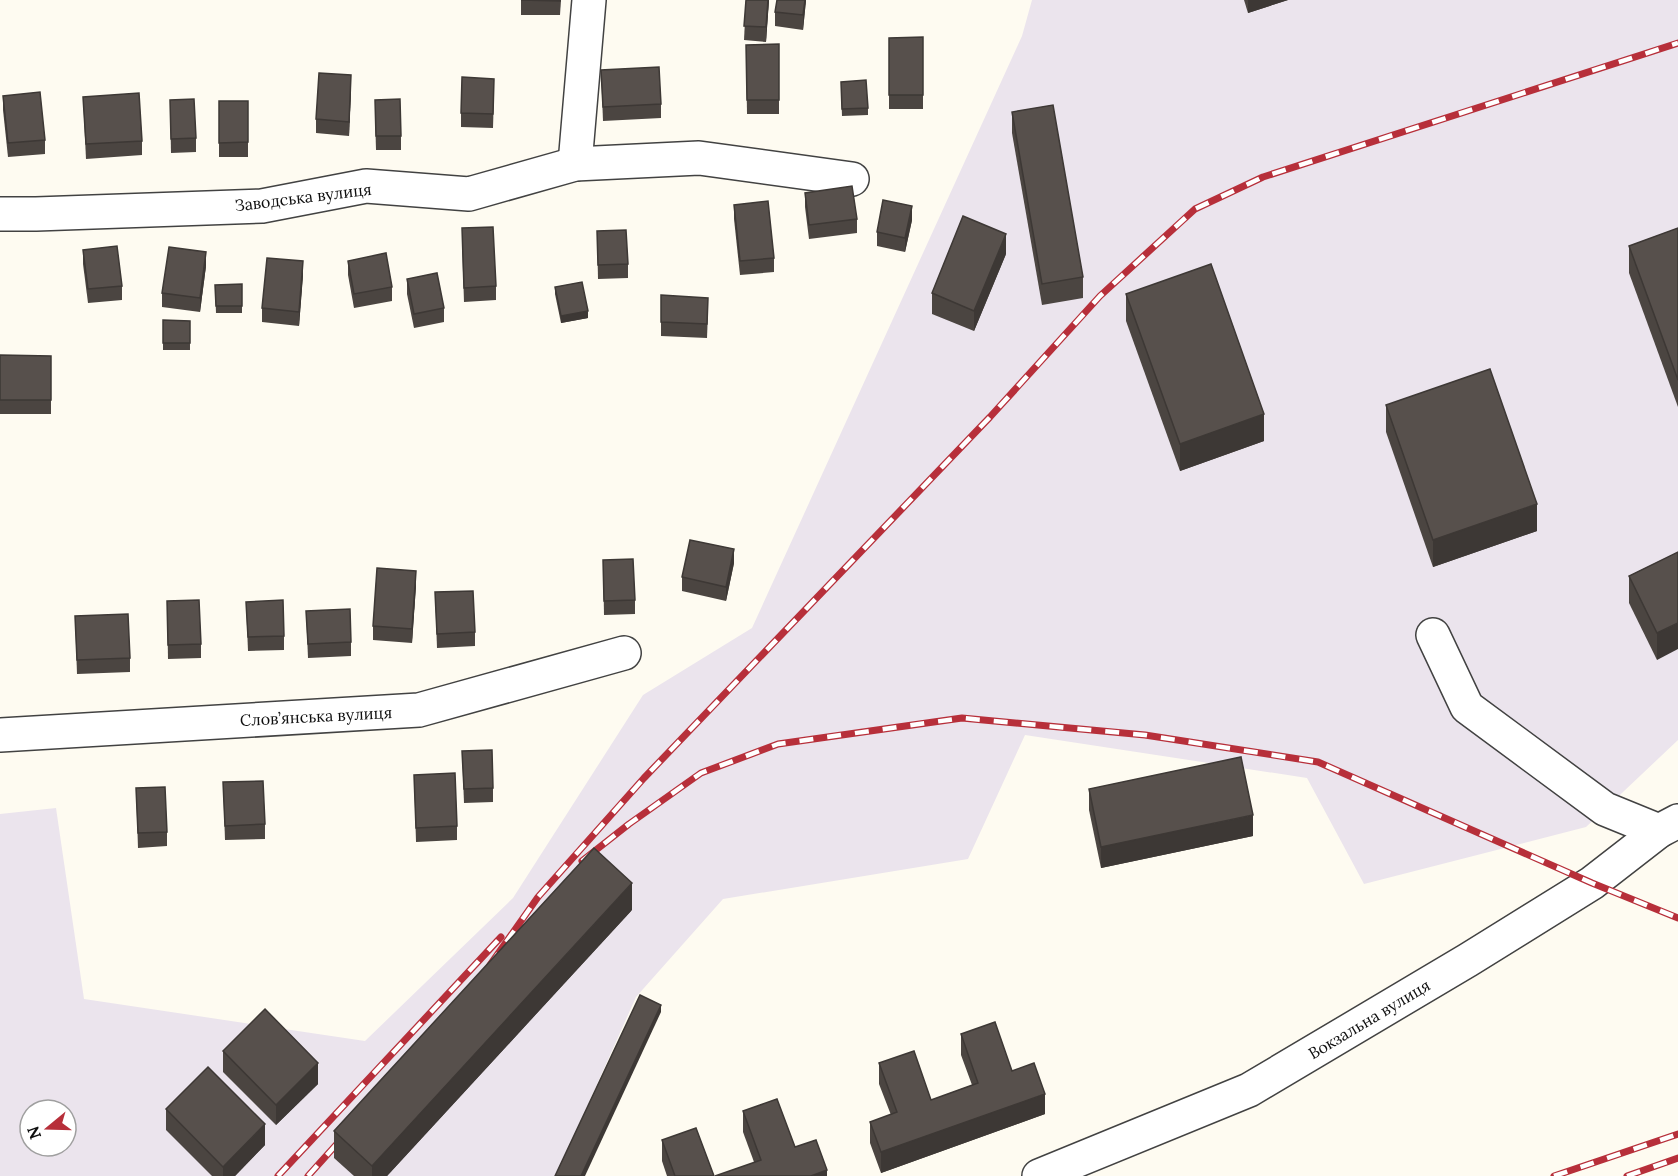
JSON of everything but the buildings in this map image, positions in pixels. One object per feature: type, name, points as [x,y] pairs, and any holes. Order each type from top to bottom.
[{"type":"street","points":[[575,164],[590,0]]},
{"type":"street","name":"Заводська вулиця","points":[[0,214],[262,206],[366,186],[469,194],[575,164],[699,159],[852,178]]},
{"type":"street","points":[[1433,635],[1467,707],[1605,809],[1669,826]]},
{"type":"street","name":"Слов’янська вулиця","points":[[0,735],[419,710],[624,653]]},
{"type":"street","name":"Вокзальна вулиця","points":[[1039,1176],[1249,1090],[1583,889],[1669,826]]},
{"type":"shaded area","points":[[1032,0],[1678,0],[1678,740],[1586,827],[1364,884],[1307,778],[1025,735],[968,859],[723,899],[636,997],[556,1176],[0,1176],[0,814],[56,808],[84,999],[365,1041],[513,898],[643,695],[752,628],[1022,36]]},
{"type":"railway","points":[[490,965],[538,897],[644,778],[990,417],[1100,296],[1195,209],[1263,177],[1678,43]]},
{"type":"railway","points":[[582,861],[629,824],[701,773],[778,744],[962,718],[1145,735],[1318,762],[1592,883],[1678,918]]},
{"type":"railway","points":[[278,1176],[501,937]]},
{"type":"railway","points":[[1554,1176],[1678,1134]]},
{"type":"railway","points":[[308,1176],[344,1136]]},
{"type":"railway","points":[[1627,1176],[1678,1158]]}]
